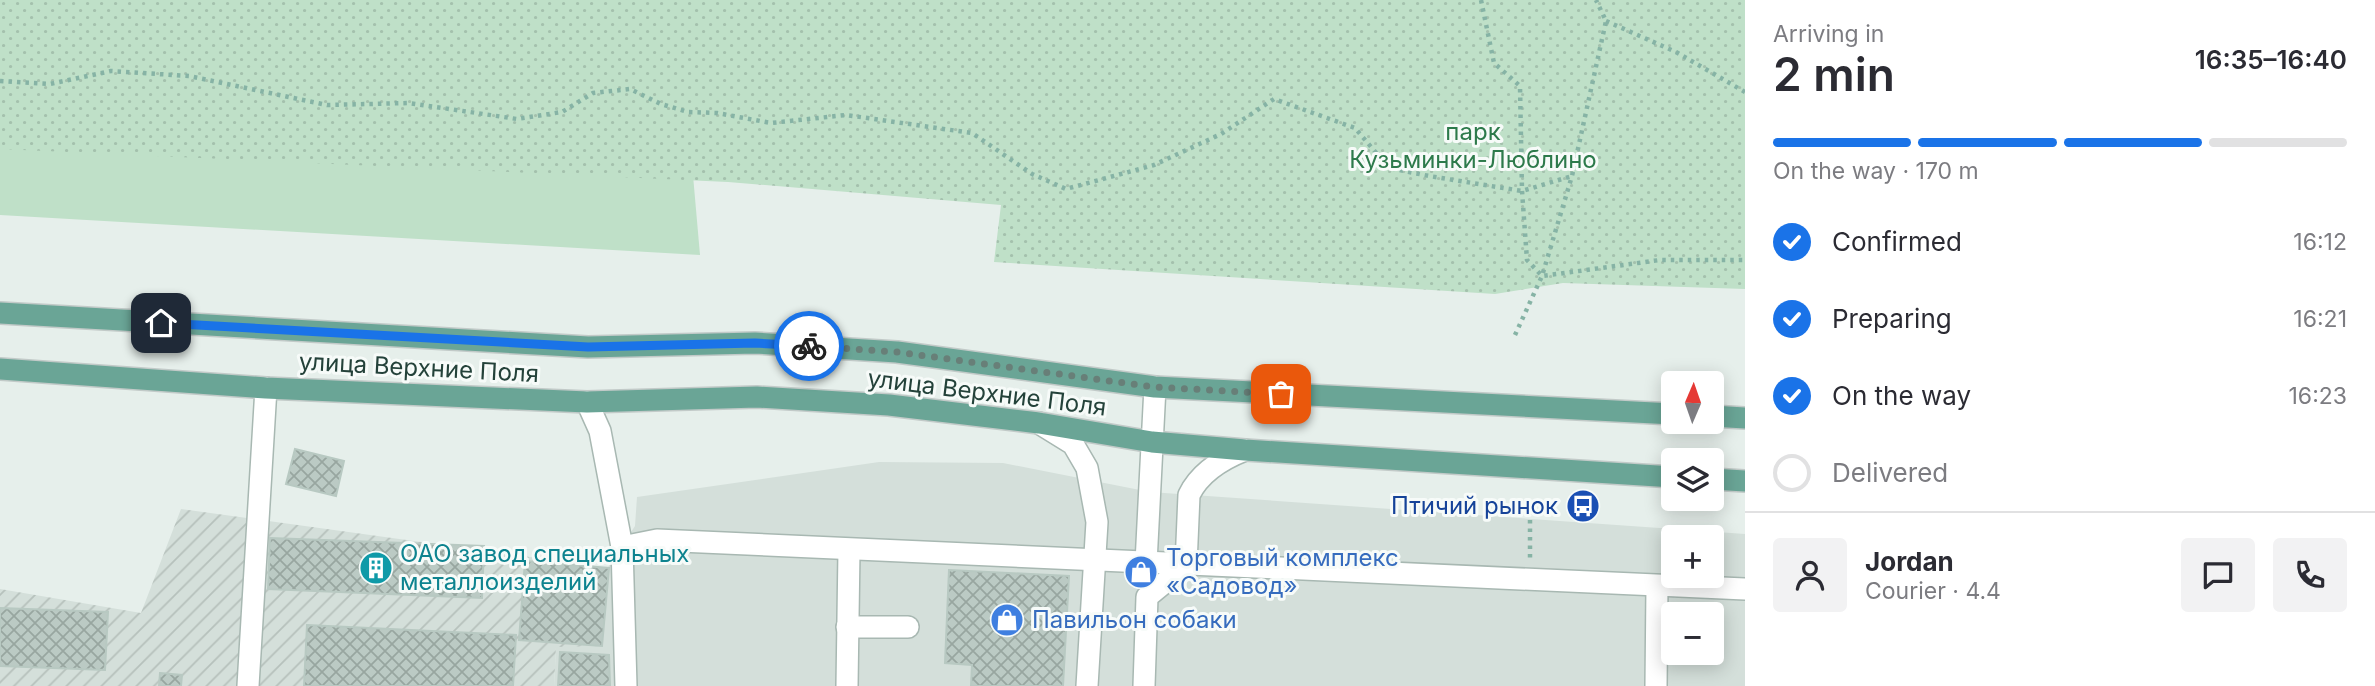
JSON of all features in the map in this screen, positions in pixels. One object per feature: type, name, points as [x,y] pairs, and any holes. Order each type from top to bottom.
[{"type":"main road","name":"улица Верхние Поля","points":[[0,313],[588,347],[755,343],[897,352],[1154,387],[1661,413]]},
{"type":"main road","name":"улица Верхние Поля","points":[[0,369],[266,388],[587,402],[757,397],[889,405],[1039,423],[1152,442],[1661,476]]},
{"type":"main road","points":[[1724,417],[1745,418]]},
{"type":"main road","points":[[1724,480],[1745,481]]},
{"type":"street","points":[[1146,563],[1154,387]]},
{"type":"street","points":[[248,686],[266,388]]},
{"type":"street","points":[[587,402],[600,431],[622,547],[626,686]]},
{"type":"street","points":[[1039,423],[1073,444],[1087,468],[1097,522],[1087,686]]},
{"type":"street","points":[[1144,686],[1147,597],[1186,565],[1189,495],[1194,485],[1223,458],[1245,450]]},
{"type":"street","points":[[622,547],[657,540],[1745,589]]},
{"type":"street","points":[[847,686],[849,550]]},
{"type":"street","points":[[1656,686],[1657,586]]},
{"type":"street","points":[[847,627],[908,627]]},
{"type":"path","points":[[1481,0],[1494,63],[1520,86],[1522,191],[1527,260],[1542,276]]},
{"type":"path","points":[[1595,0],[1606,21],[1676,52],[1745,92]]},
{"type":"path","points":[[1515,335],[1542,276],[1572,176],[1606,21]]},
{"type":"path","points":[[0,80],[51,84],[111,71],[189,76],[327,105],[409,103],[517,118],[562,113],[593,93],[630,89],[661,104],[688,112],[717,113],[771,123],[846,115],[972,133],[1032,174],[1066,189],[1154,165],[1221,134],[1274,99],[1355,128],[1390,168],[1522,191],[1572,176]]},
{"type":"path","points":[[1542,276],[1660,260],[1745,261]]},
{"type":"path","points":[[1530,503],[1531,580]]},
{"type":"shaded area","name":"Торговый комплекс «Садовод»","points":[[879,462],[1003,463],[1150,492],[1661,528],[1661,588],[1724,588],[1724,533],[1745,534],[1745,686],[554,686],[556,647],[635,526],[637,497]]},
{"type":"shaded area","points":[[181,509],[609,568],[602,646],[556,647],[554,686],[0,686],[0,589],[141,613]]},
{"type":"green space","points":[[0,0],[692,164],[700,255],[0,215]]},
{"type":"green space","name":"парк Кузьминки-Люблино","points":[[0,0],[1745,0],[1745,289],[1563,283],[1495,294],[994,262],[1001,205],[728,182],[0,149]]},
{"type":"building","points":[[295,449],[344,461],[336,496],[286,484]]},
{"type":"building","name":"ОАО завод специальных металлоизделий","points":[[270,538],[484,546],[482,598],[268,589]]},
{"type":"building","points":[[525,561],[609,568],[602,646],[519,640]]},
{"type":"building","name":"Павильон собаки","points":[[949,570],[1069,576],[1063,686],[971,686],[972,665],[945,663]]},
{"type":"building","points":[[0,608],[108,612],[105,670],[0,666]]},
{"type":"building","points":[[307,625],[516,635],[513,686],[304,686]]},
{"type":"building","points":[[560,652],[609,655],[610,686],[558,686]]},
{"type":"building","points":[[160,673],[182,675],[181,686],[159,686]]},
{"type":"way so far","points":[[809,346],[897,352],[1154,387],[1281,394]]},
{"type":"place","name":"Птичий рынок","points":[[1583,506]]},
{"type":"place","name":"ОАО завод специальных металлоизделий","points":[[376,568]]},
{"type":"place","name":"Торговый комплекс «Садовод»","points":[[1141,572]]},
{"type":"place","name":"Павильон собаки","points":[[1007,620]]},
{"type":"route","points":[[161,323],[588,347],[755,343],[809,346]]}]
